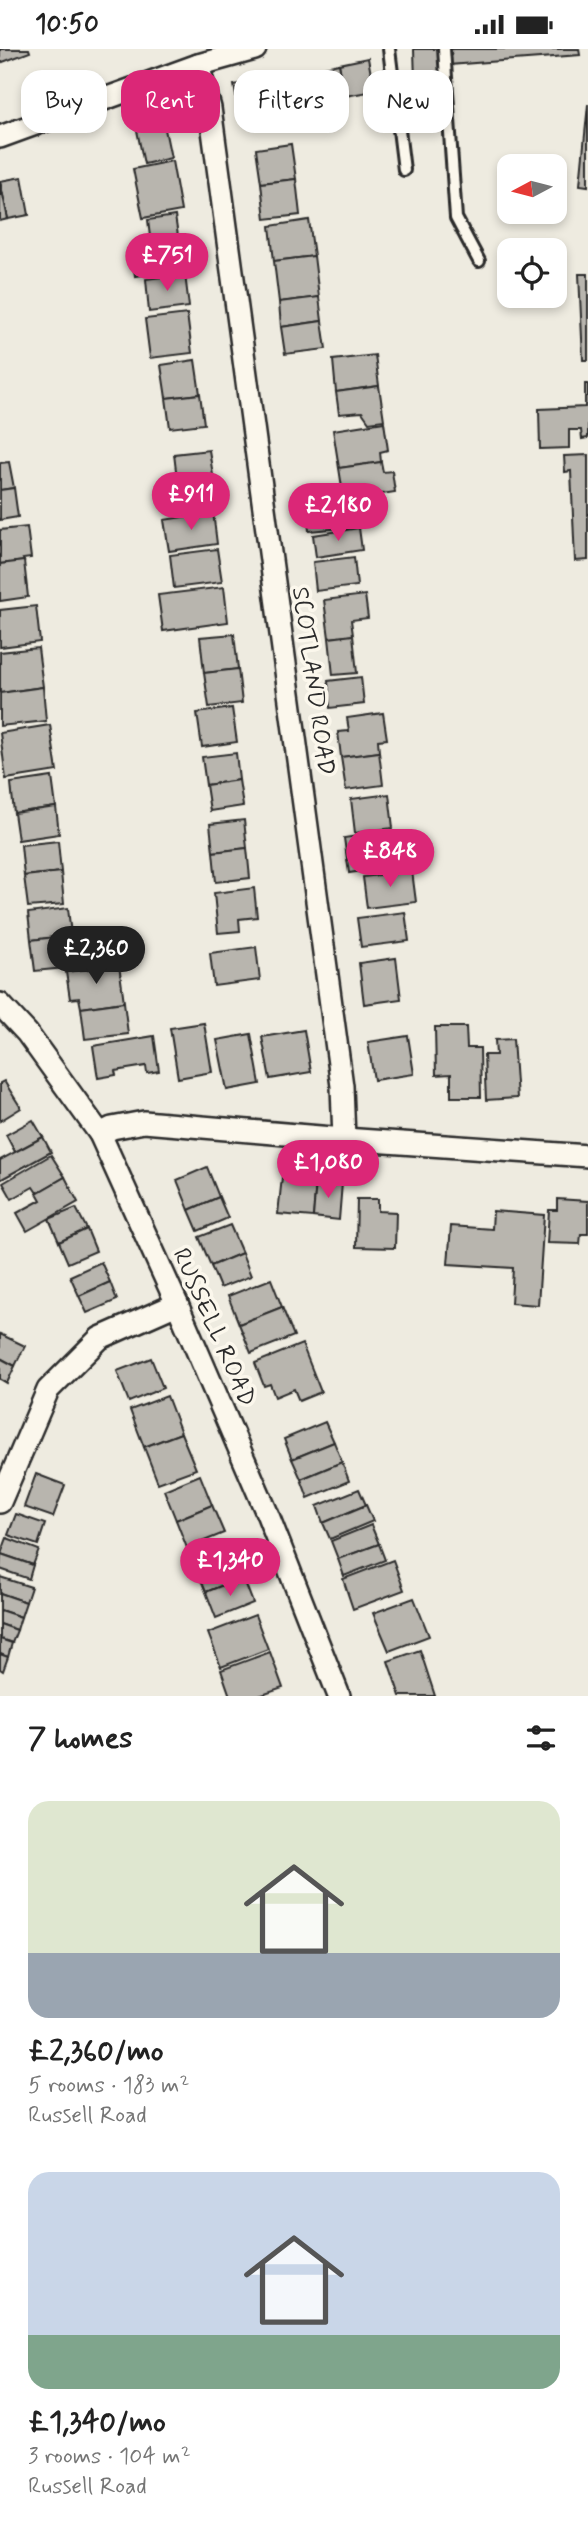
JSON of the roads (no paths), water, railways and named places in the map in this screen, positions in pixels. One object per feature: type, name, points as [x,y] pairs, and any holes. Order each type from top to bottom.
[{"type":"street","points":[[0,137],[198,65],[255,49]]},
{"type":"street","name":"SCOTLAND ROAD","points":[[198,65],[214,136],[342,1086],[344,1139]]},
{"type":"street","name":"RUSSELL ROAD","points":[[0,1004],[27,1033],[100,1134],[267,1513],[339,1696]]},
{"type":"street","points":[[100,1134],[112,1128],[145,1122],[588,1156]]},
{"type":"street","points":[[0,1501],[48,1390],[100,1338],[177,1304]]},
{"type":"lane","points":[[389,49],[404,170]]},
{"type":"lane","points":[[444,49],[456,218],[479,261]]}]
